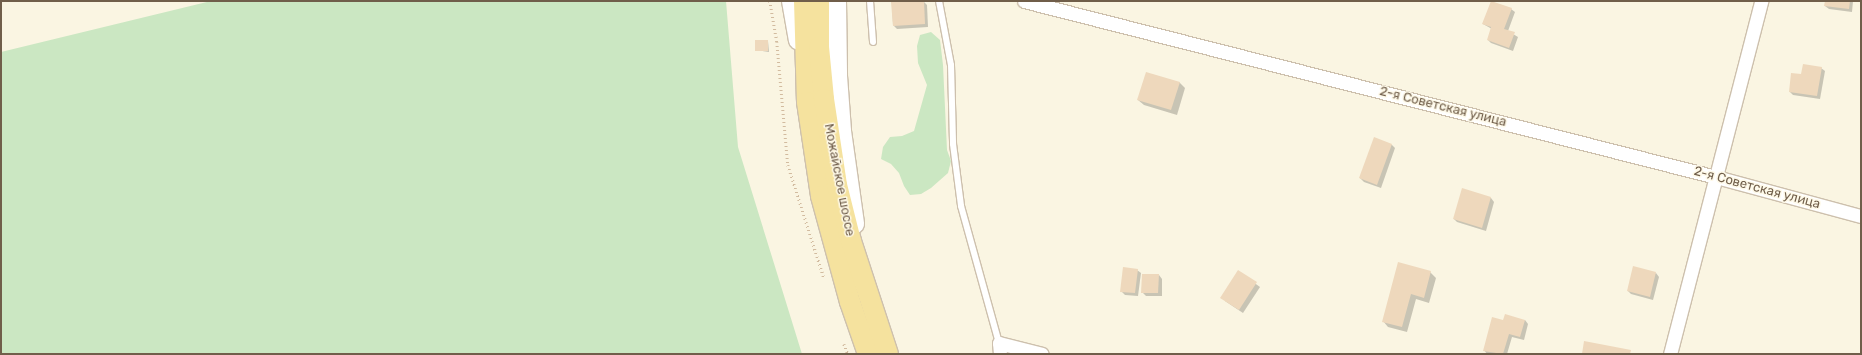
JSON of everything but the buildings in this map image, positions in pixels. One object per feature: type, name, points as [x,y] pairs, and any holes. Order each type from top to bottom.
[{"type":"main road","points":[[791,1],[807,102]]},
{"type":"main road","name":"Можайское шоссе","points":[[804,1],[807,102],[821,196],[838,260],[878,353]]},
{"type":"main road","name":"Можайское шоссе","points":[[819,1],[819,47],[831,149],[837,185],[851,241],[869,299],[878,353]]},
{"type":"main road","points":[[838,1],[838,76],[842,131],[848,180],[869,299]]},
{"type":"street","name":"2-я Советская улица","points":[[1024,1],[1716,177],[1861,216]]},
{"type":"street","points":[[1670,354],[1761,1]]},
{"type":"street","points":[[1000,349],[1042,354]]},
{"type":"lane","points":[[870,1],[873,42]]},
{"type":"lane","points":[[939,1],[950,65],[953,144],[962,206],[1000,349]]},
{"type":"green space","points":[[211,1],[726,1],[738,147],[802,354],[1,354],[1,52]]},
{"type":"green space","points":[[931,32],[940,40],[943,65],[947,150],[951,161],[948,173],[931,188],[921,194],[910,195],[904,186],[899,173],[891,164],[881,159],[883,147],[890,137],[902,136],[914,131],[927,85],[918,63],[917,46],[920,35]]}]
